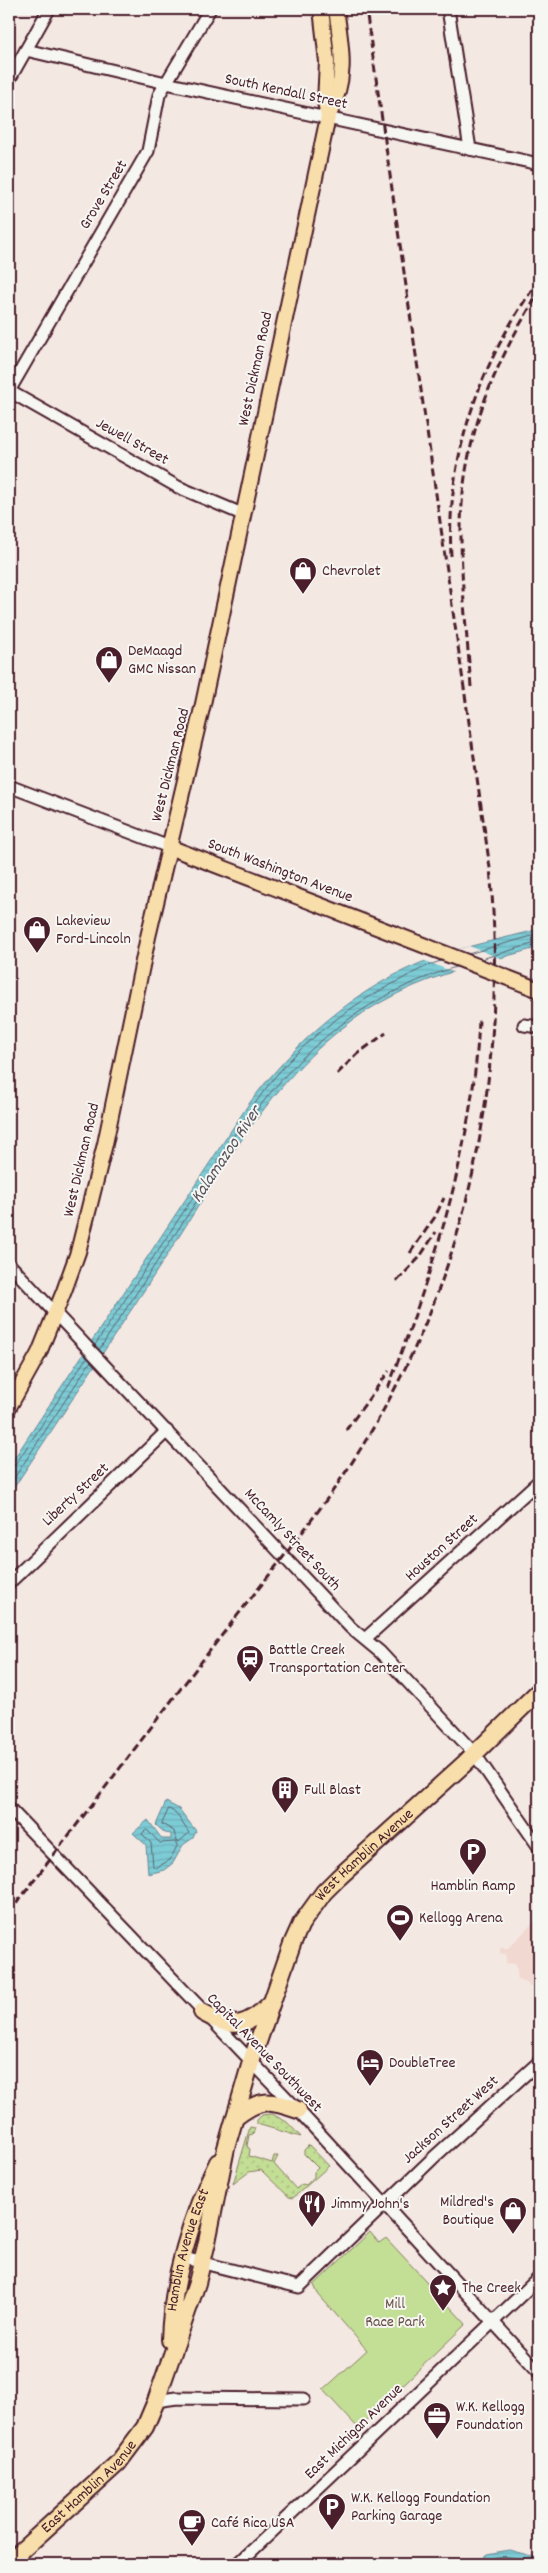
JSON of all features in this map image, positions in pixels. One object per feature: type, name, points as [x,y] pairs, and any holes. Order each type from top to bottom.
[{"type":"highway","name":"West Hamblin Avenue","points":[[251,2062],[301,1924],[324,1892],[539,1691]]},
{"type":"highway","points":[[202,2012],[217,2021],[238,2025],[250,2022],[272,2001]]},
{"type":"highway","name":"Hamblin Avenue East","points":[[156,2401],[202,2262],[226,2148],[251,2062]]},
{"type":"highway","points":[[236,2116],[251,2105],[266,2101],[298,2110]]},
{"type":"highway","name":"Hamblin Avenue East","points":[[170,2357],[170,2327],[184,2258],[207,2184],[226,2148]]},
{"type":"highway","name":"East Hamblin Avenue","points":[[9,2562],[118,2463],[145,2427],[156,2401]]},
{"type":"main road","name":"West Dickman Road","points":[[321,9],[327,62],[325,102],[328,117]]},
{"type":"main road","name":"West Dickman Road","points":[[9,1407],[39,1353],[78,1252],[105,1144],[124,1044],[203,704],[328,117],[337,100],[343,71],[336,9]]},
{"type":"main road","name":"South Washington Avenue","points":[[169,847],[539,990]]},
{"type":"street","points":[[9,80],[49,9]]},
{"type":"street","name":"Grove Street","points":[[9,391],[148,151],[160,95],[210,9]]},
{"type":"street","points":[[448,9],[470,149]]},
{"type":"street","name":"South Kendall Street","points":[[26,50],[166,83],[539,164]]},
{"type":"street","name":"Jewell Street","points":[[9,391],[178,486],[242,514]]},
{"type":"street","name":"South Washington Avenue","points":[[9,786],[169,847]]},
{"type":"street","points":[[524,1025],[539,1028]]},
{"type":"street","name":"McCamly Street South","points":[[9,1264],[55,1314],[111,1370],[352,1628],[366,1638],[474,1753],[539,1847]]},
{"type":"street","name":"Liberty Street","points":[[9,1583],[167,1432]]},
{"type":"street","name":"Houston Street","points":[[366,1638],[539,1481]]},
{"type":"street","name":"Capital Avenue Southwest","points":[[9,1808],[386,2203],[492,2323],[539,2372]]},
{"type":"street","name":"Jackson Street West","points":[[202,2262],[299,2287],[386,2203],[539,2062]]},
{"type":"street","points":[[184,2258],[202,2262]]},
{"type":"street","name":"East Michigan Avenue","points":[[238,2564],[539,2278]]},
{"type":"street","points":[[156,2401],[177,2398],[304,2399]]},
{"type":"shaded area","points":[[539,1917],[539,1994],[534,1987],[529,1987],[528,1983],[518,1979],[516,1964],[506,1963],[506,1954],[500,1953],[500,1948],[508,1948]]},
{"type":"green space","points":[[272,2114],[287,2122],[301,2137],[257,2124],[257,2120],[262,2115]]},
{"type":"green space","points":[[250,2127],[255,2128],[253,2134],[249,2135],[247,2146],[250,2149],[249,2156],[272,2163],[274,2156],[278,2156],[274,2164],[296,2189],[302,2184],[306,2185],[314,2177],[314,2172],[318,2168],[304,2154],[304,2150],[309,2145],[329,2166],[293,2198],[289,2197],[261,2170],[249,2172],[233,2184]]},
{"type":"green space","name":"Mill Race Park","points":[[370,2232],[379,2243],[386,2238],[466,2324],[358,2428],[323,2390],[367,2350],[318,2294],[314,2285]]},
{"type":"water","name":"Kalamazoo River","points":[[539,929],[539,947],[443,975],[389,998],[351,1021],[318,1049],[287,1081],[259,1115],[234,1151],[9,1495],[9,1466],[248,1105],[286,1059],[307,1038],[353,1000],[405,970],[459,949]]},
{"type":"water","points":[[166,1802],[179,1809],[196,1831],[193,1838],[183,1845],[173,1863],[164,1870],[148,1874],[146,1845],[133,1833],[148,1820],[162,1839],[171,1839],[171,1834],[165,1833],[156,1825]]},
{"type":"water","points":[[509,2550],[539,2558],[539,2564],[475,2564],[487,2554]]},
{"type":"pier","points":[[469,946],[505,960],[458,974],[423,960]]},
{"type":"railway","points":[[9,1913],[299,1536],[349,1467],[390,1398],[424,1327],[451,1254],[471,1180],[485,1104],[493,1027],[494,948],[490,868],[366,9]]},
{"type":"railway","points":[[451,556],[454,482],[471,410],[484,376],[500,343],[518,311],[539,280]]},
{"type":"railway","points":[[471,687],[461,550],[462,499],[467,467],[473,437],[494,377],[507,349],[539,293]]},
{"type":"railway","points":[[388,1388],[435,1253],[460,1160],[476,1066],[479,1019]]},
{"type":"railway","points":[[337,1074],[357,1054],[386,1033]]},
{"type":"railway","points":[[410,1253],[435,1217],[444,1198]]},
{"type":"railway","points":[[397,1281],[419,1258],[436,1232]]},
{"type":"railway","points":[[346,1430],[389,1371]]},
{"type":"place","name":"Chevrolet","points":[[303,595]]},
{"type":"place","name":"DeMaagd GMC Nissan","points":[[109,684]]},
{"type":"place","name":"Lakeview Ford-Lincoln","points":[[37,954]]},
{"type":"place","name":"Battle Creek Transportation Center","points":[[250,1683]]},
{"type":"place","name":"Full Blast","points":[[285,1814]]},
{"type":"place","name":"Hamblin Ramp","points":[[473,1876]]},
{"type":"place","name":"Kellogg Arena","points":[[400,1942]]},
{"type":"place","name":"DoubleTree","points":[[370,2087]]},
{"type":"place","name":"Jimmy John's","points":[[312,2228]]},
{"type":"place","name":"Mildred's Boutique","points":[[513,2235]]},
{"type":"place","name":"The Creek","points":[[443,2312]]},
{"type":"place","name":"W.K. Kellogg Foundation","points":[[437,2440]]},
{"type":"place","name":"W.K. Kellogg Foundation Parking Garage","points":[[332,2531]]},
{"type":"place","name":"Café Rica USA","points":[[192,2547]]}]
